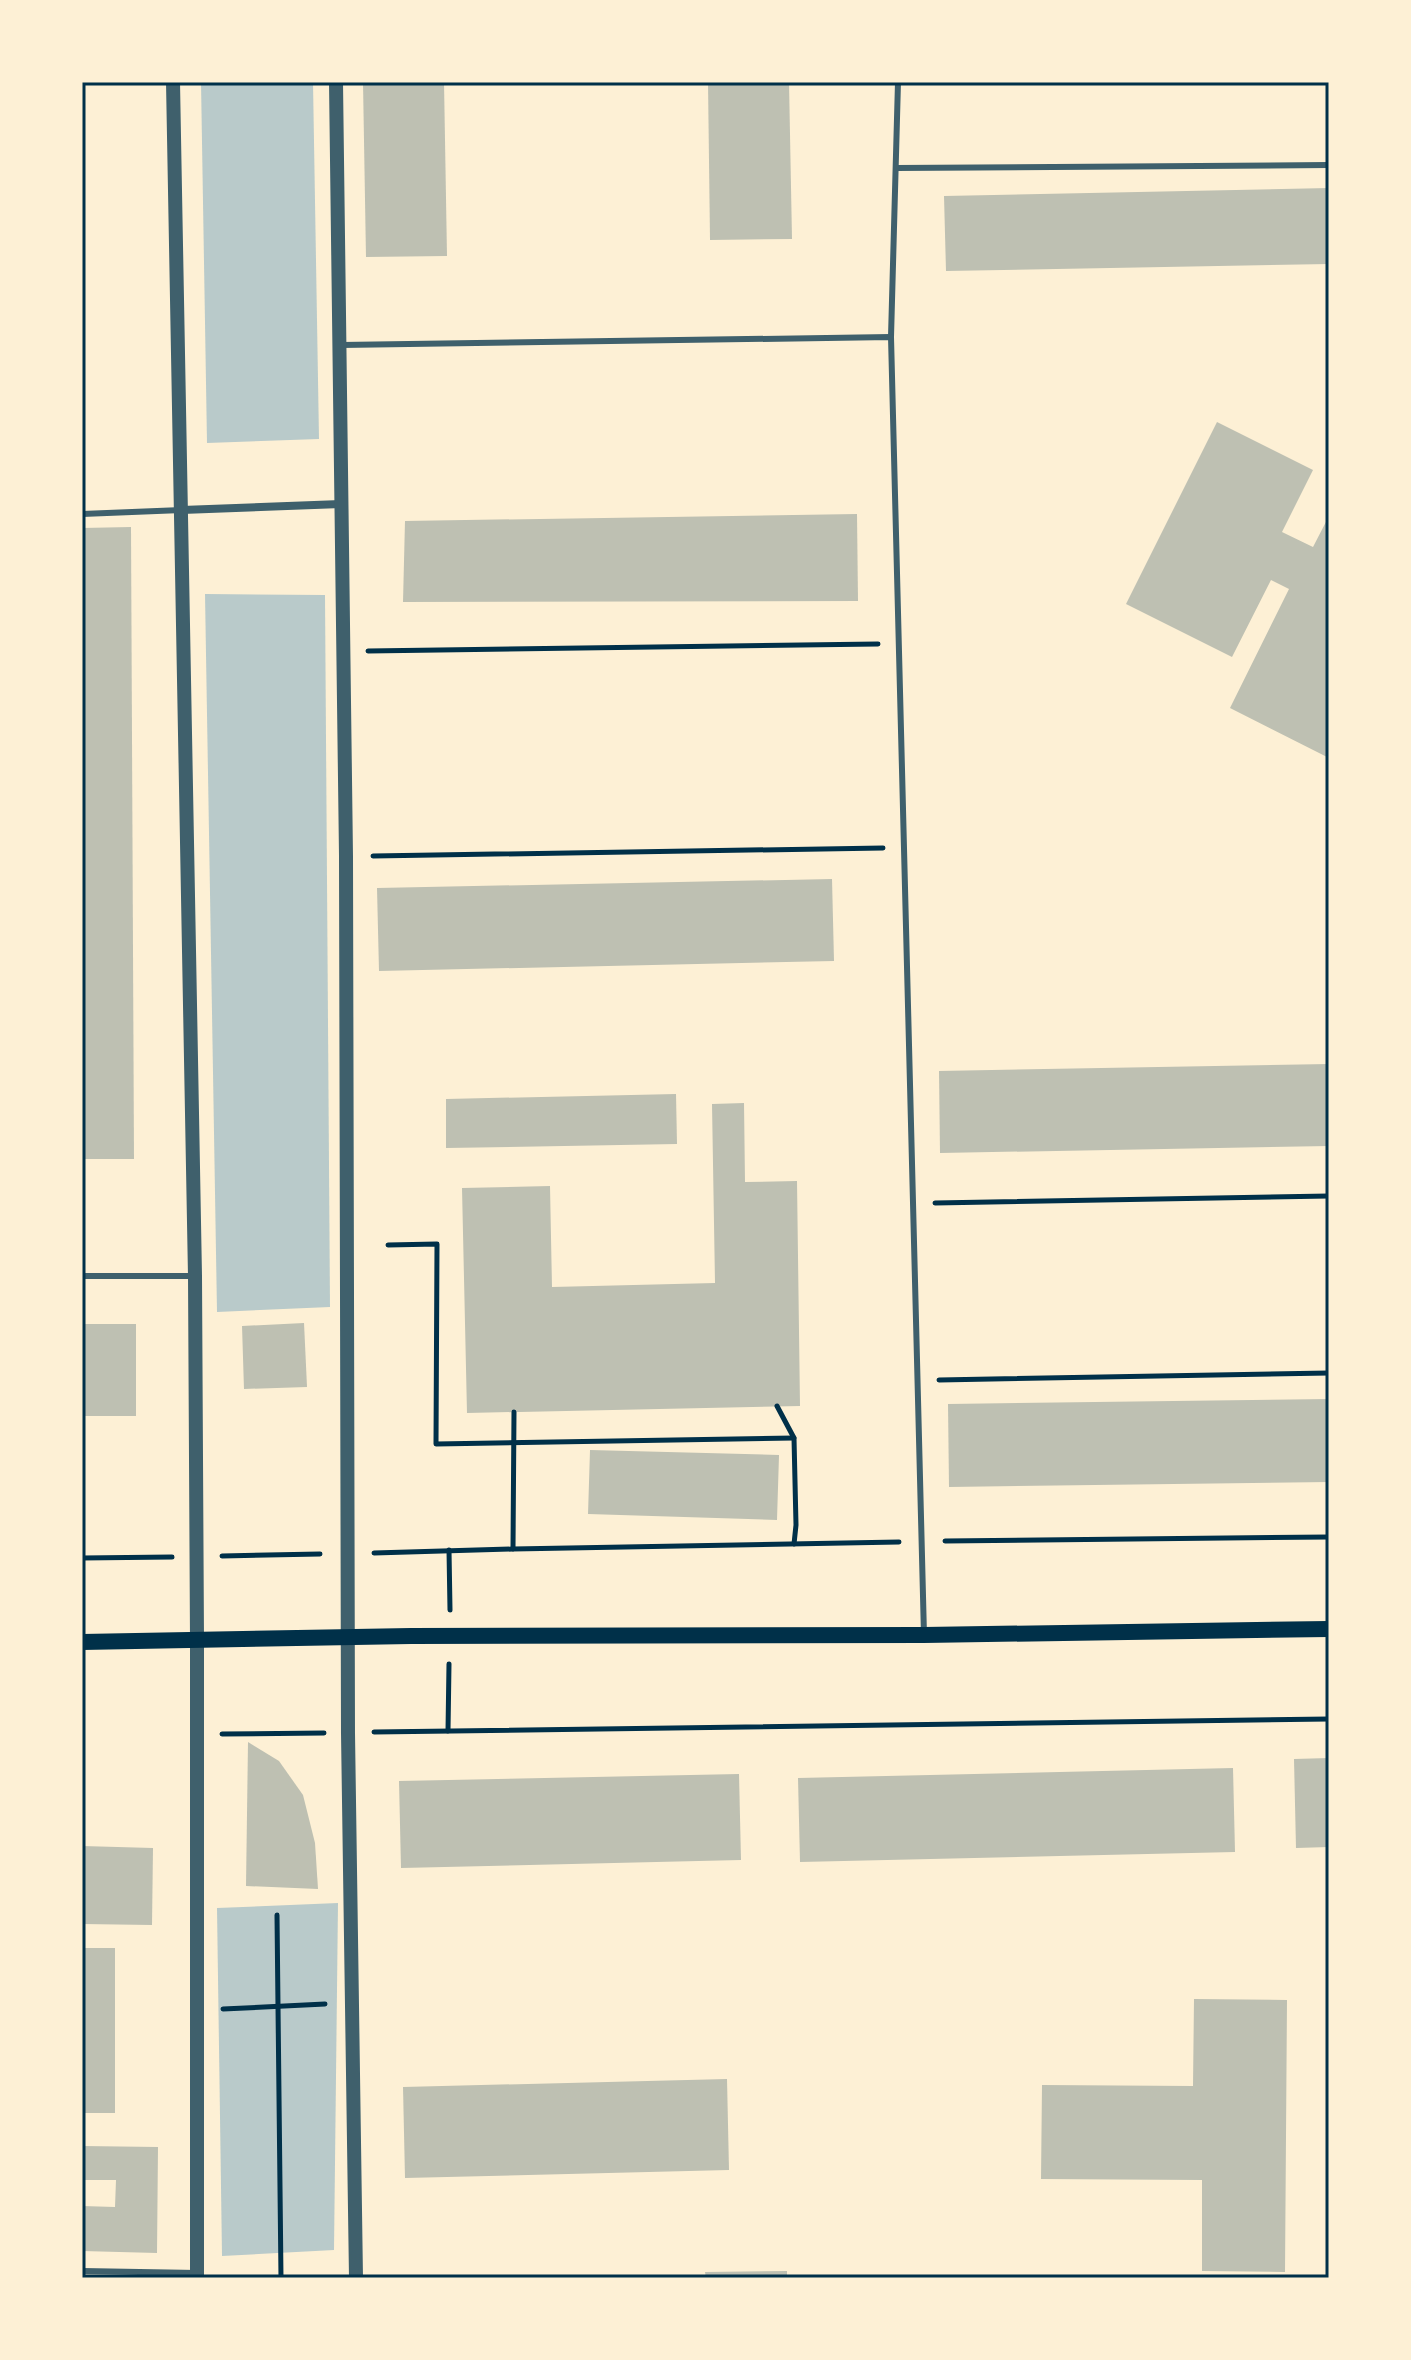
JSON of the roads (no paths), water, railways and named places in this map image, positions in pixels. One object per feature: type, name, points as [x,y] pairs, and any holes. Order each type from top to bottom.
[{"type":"main road","points":[[82,1642],[1329,1629]]},
{"type":"street","points":[[173,82],[195,1276],[197,2275]]},
{"type":"street","points":[[336,82],[346,856],[348,1733],[356,2278]]},
{"type":"street","points":[[182,510],[341,504]]},
{"type":"lane","points":[[898,82],[891,337],[924,1635]]},
{"type":"lane","points":[[896,168],[1329,165]]},
{"type":"lane","points":[[339,345],[891,337]]},
{"type":"lane","points":[[82,514],[182,510]]},
{"type":"lane","points":[[82,1276],[195,1276]]},
{"type":"lane","points":[[82,2271],[197,2275]]}]
